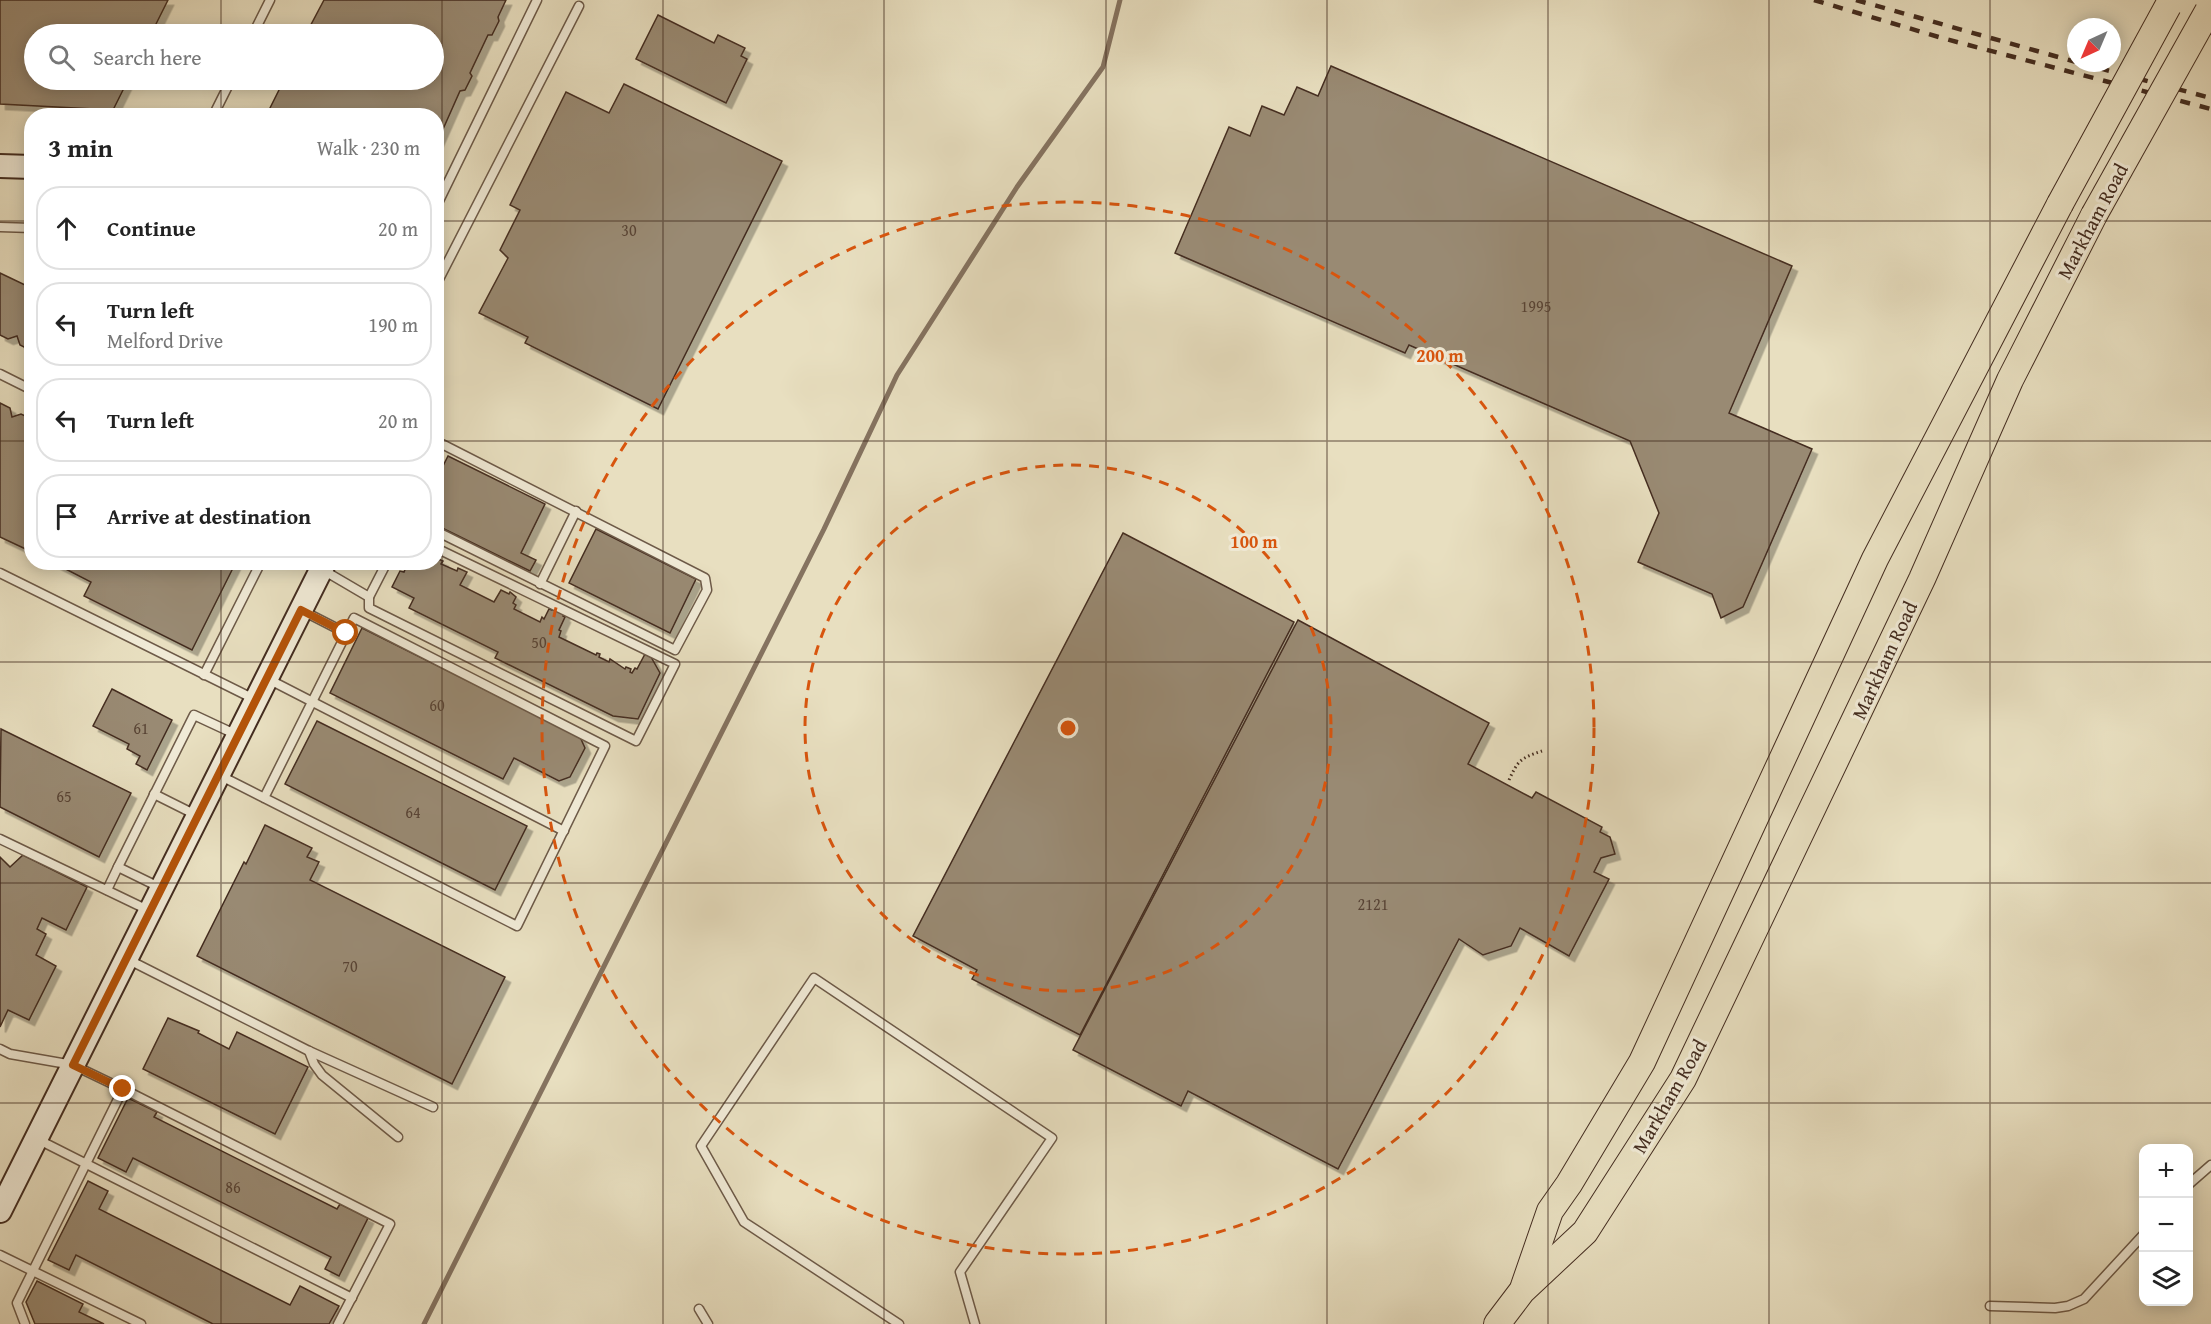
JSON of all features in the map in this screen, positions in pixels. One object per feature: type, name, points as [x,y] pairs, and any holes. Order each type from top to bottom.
[{"type":"main road","name":"Markham Road","points":[[1522,1291],[1550,1211],[1575,1175],[1642,1062],[1875,559],[2060,204],[2170,3]]},
{"type":"main road","name":"Markham Road","points":[[1497,1324],[1522,1291],[1586,1232],[1683,1079],[1922,579],[2010,380],[2094,215],[2209,8]]},
{"type":"street","points":[[0,166],[24,167]]},
{"type":"street","points":[[0,1211],[321,570]]},
{"type":"lane","points":[[258,24],[270,0]]},
{"type":"lane","points":[[444,191],[537,0]]},
{"type":"lane","points":[[444,269],[579,6]]},
{"type":"lane","points":[[217,108],[226,90]]},
{"type":"lane","points":[[0,226],[24,228]]},
{"type":"lane","points":[[0,374],[24,386]]},
{"type":"lane","points":[[444,445],[705,578],[706,590],[675,650],[444,535]]},
{"type":"lane","points":[[540,584],[576,511]]},
{"type":"lane","points":[[383,570],[369,597],[369,608],[636,741],[675,664],[444,553]]},
{"type":"lane","points":[[204,675],[257,570]]},
{"type":"lane","points":[[329,570],[369,597]]},
{"type":"lane","points":[[0,573],[256,700]]},
{"type":"lane","points":[[301,610],[346,633]]},
{"type":"lane","points":[[219,775],[264,798],[517,926],[605,746],[354,618],[264,798]]},
{"type":"lane","points":[[267,679],[564,831]]},
{"type":"lane","points":[[107,890],[194,715],[238,736]]},
{"type":"lane","points":[[154,794],[198,816]]},
{"type":"lane","points":[[0,838],[150,911]]},
{"type":"lane","points":[[118,867],[162,888]]},
{"type":"lane","points":[[127,959],[309,1051],[433,1107]]},
{"type":"lane","points":[[899,1324],[744,1222],[701,1146],[814,978],[1052,1138],[960,1272],[975,1324]]},
{"type":"lane","points":[[0,1049],[10,1054],[73,1065],[390,1224],[338,1324]]},
{"type":"lane","points":[[309,1051],[322,1075],[398,1137]]},
{"type":"lane","points":[[25,1324],[17,1302],[123,1089]]},
{"type":"lane","points":[[37,1138],[352,1298]]},
{"type":"lane","points":[[2193,1180],[2211,1164]]},
{"type":"lane","points":[[1989,1306],[2055,1308],[2068,1306],[2084,1299],[2139,1239]]},
{"type":"lane","points":[[0,1255],[141,1324]]},
{"type":"lane","points":[[699,1309],[708,1324]]},
{"type":"path","points":[[1509,780],[1517,763],[1523,757],[1542,751]]},
{"type":"building","points":[[0,0],[168,0],[156,24],[24,24],[24,90],[123,90],[114,108],[0,104]]},
{"type":"building","points":[[324,0],[506,0],[498,17],[499,21],[492,35],[488,35],[470,73],[472,76],[465,90],[460,91],[444,127],[444,108],[270,108],[279,90],[444,90],[444,24],[311,24]]},
{"type":"building","points":[[658,15],[714,43],[718,35],[745,48],[741,56],[747,59],[726,103],[636,59]]},
{"type":"building","points":[[1331,66],[1792,266],[1729,413],[1812,449],[1743,607],[1721,618],[1712,594],[1638,562],[1659,513],[1630,441],[1409,345],[1405,353],[1175,253],[1229,127],[1250,136],[1262,106],[1284,115],[1297,87],[1318,96]]},
{"type":"building","points":[[624,84],[782,161],[658,409],[525,343],[528,337],[479,313],[508,258],[500,250],[520,210],[510,205],[566,92],[609,113]]},
{"type":"building","points":[[0,273],[24,285],[24,347],[20,345],[17,336],[8,339],[0,335]]},
{"type":"building","points":[[0,403],[10,408],[12,417],[24,415],[24,548],[0,537]]},
{"type":"building","points":[[448,456],[545,504],[521,553],[536,560],[530,571],[444,529],[444,464]]},
{"type":"building","points":[[596,529],[696,579],[670,633],[569,583]]},
{"type":"building","points":[[1123,533],[1294,622],[1080,1035],[972,979],[977,970],[913,936]]},
{"type":"building","points":[[444,565],[457,571],[458,568],[467,572],[460,585],[494,602],[501,590],[509,594],[510,592],[516,597],[513,603],[516,605],[514,609],[540,622],[553,607],[565,613],[559,637],[596,655],[600,654],[599,657],[609,662],[610,659],[625,669],[626,667],[631,669],[632,673],[635,668],[637,669],[645,654],[651,657],[660,673],[638,719],[613,716],[495,658],[498,652],[409,608],[414,598],[392,587],[400,571],[405,570],[444,570]]},
{"type":"building","points":[[68,570],[232,570],[192,650],[84,596],[91,582]]},
{"type":"building","points":[[1298,620],[1489,723],[1468,764],[1532,798],[1536,792],[1602,827],[1600,832],[1610,837],[1615,854],[1601,858],[1594,872],[1609,879],[1569,956],[1520,928],[1511,946],[1483,955],[1459,939],[1338,1169],[1188,1091],[1181,1106],[1073,1050]]},
{"type":"building","points":[[362,628],[580,737],[585,748],[570,777],[559,781],[514,758],[503,779],[330,693]]},
{"type":"building","points":[[112,689],[172,720],[147,770],[136,764],[140,756],[127,749],[129,744],[93,726]]},
{"type":"building","points":[[317,721],[527,826],[495,890],[285,784]]},
{"type":"building","points":[[1,729],[131,793],[99,857],[0,807]]},
{"type":"building","points":[[265,825],[312,848],[307,857],[319,862],[310,880],[505,977],[452,1084],[197,956]]},
{"type":"building","points":[[23,855],[87,887],[66,930],[42,918],[37,929],[46,934],[36,955],[56,966],[29,1020],[8,1010],[0,1027],[0,857],[10,867]]},
{"type":"building","points":[[168,1018],[199,1031],[198,1033],[229,1049],[237,1032],[308,1067],[275,1134],[143,1069]]},
{"type":"building","points":[[128,1098],[157,1112],[154,1117],[337,1209],[340,1204],[368,1218],[339,1276],[325,1269],[331,1257],[133,1158],[126,1172],[98,1158]]},
{"type":"building","points":[[88,1181],[108,1191],[99,1209],[290,1305],[300,1286],[339,1306],[329,1324],[213,1324],[76,1255],[69,1270],[48,1260]]},
{"type":"building","points":[[37,1281],[83,1304],[79,1312],[104,1324],[35,1324],[26,1302]]},
{"type":"waterway","points":[[424,1324],[824,529],[897,375],[1017,187],[1103,67],[1120,0]]},
{"type":"railway","points":[[1814,0],[1942,38],[2211,109]]},
{"type":"railway","points":[[1856,0],[2067,59]]},
{"type":"railway","points":[[2114,72],[2211,98]]},
{"type":"route","points":[[123,1089],[73,1065],[301,610],[346,633]]}]
